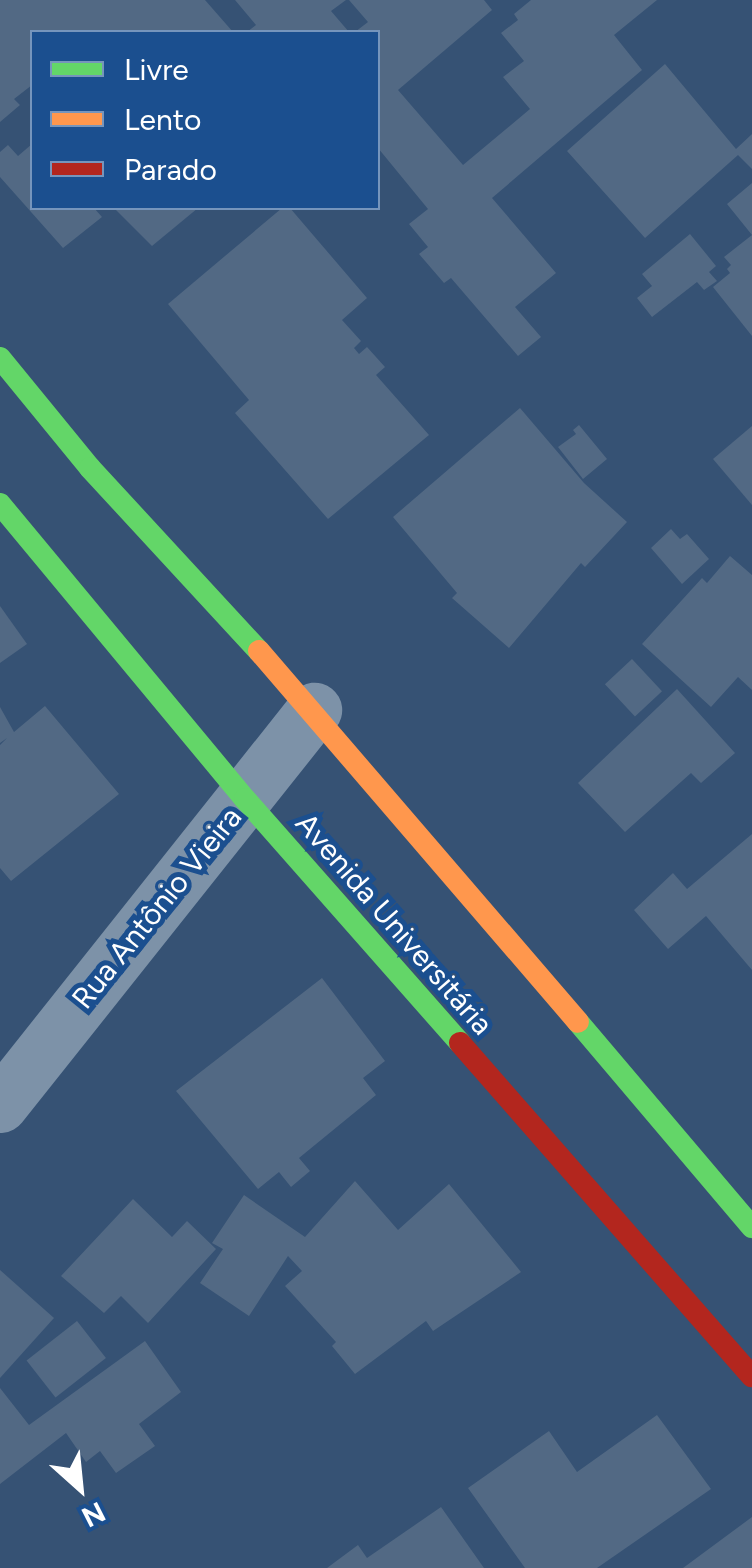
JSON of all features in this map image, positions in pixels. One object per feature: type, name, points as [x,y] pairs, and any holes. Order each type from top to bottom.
[{"type":"main road","points":[[0,358],[90,468],[314,710],[752,1227]]},
{"type":"main road","name":"Avenida Universitária","points":[[0,504],[245,799],[752,1376]]},
{"type":"street","name":"Rua Antônio Vieira","points":[[0,1106],[314,710]]},
{"type":"building","points":[[0,0],[205,0],[231,30],[30,30],[30,87],[14,99],[20,105],[0,122]]},
{"type":"building","points":[[235,0],[346,0],[331,11],[347,30],[250,30],[256,25]]},
{"type":"building","points":[[349,0],[484,0],[492,10],[398,90],[463,165],[530,109],[503,77],[524,61],[501,33],[518,20],[514,14],[531,0],[657,0],[614,35],[642,70],[492,198],[556,273],[515,307],[541,337],[518,356],[451,278],[444,283],[419,254],[428,247],[409,224],[428,209],[380,150],[380,30],[358,30],[368,22]]},
{"type":"building","points":[[665,64],[736,149],[752,134],[752,169],[738,155],[645,238],[567,151]]},
{"type":"building","points":[[8,145],[18,156],[30,146],[30,210],[96,210],[102,217],[63,248],[0,177],[0,152]]},
{"type":"building","points":[[752,183],[752,235],[727,204]]},
{"type":"building","points":[[116,210],[196,210],[152,246]]},
{"type":"building","points":[[280,210],[292,210],[367,298],[342,320],[361,341],[354,348],[359,354],[367,347],[385,367],[376,375],[429,435],[328,519],[235,413],[249,400],[168,304]]},
{"type":"building","points":[[690,234],[716,266],[709,272],[717,281],[704,290],[697,282],[652,317],[637,298],[652,286],[642,274]]},
{"type":"building","points":[[752,235],[752,336],[713,287],[730,273],[727,269],[731,265],[724,257]]},
{"type":"building","points":[[520,408],[584,483],[627,522],[585,567],[581,563],[509,648],[452,598],[457,593],[393,517]]},
{"type":"building","points":[[579,425],[607,459],[583,479],[558,447],[576,434],[573,430]]},
{"type":"building","points":[[752,426],[752,505],[713,459]]},
{"type":"building","points":[[671,529],[680,539],[687,534],[709,559],[682,584],[651,548]]},
{"type":"building","points":[[730,556],[752,575],[752,690],[738,677],[711,707],[642,644],[702,578],[707,583]]},
{"type":"building","points":[[0,606],[27,644],[0,663]]},
{"type":"building","points":[[632,659],[662,691],[635,716],[605,684]]},
{"type":"building","points":[[677,689],[735,753],[701,783],[691,773],[625,832],[578,783]]},
{"type":"building","points":[[45,706],[119,794],[11,881],[0,868],[0,745],[7,738],[0,743],[0,707],[14,732]]},
{"type":"building","points":[[752,834],[752,970],[706,916],[668,949],[634,910],[673,873],[687,889]]},
{"type":"building","points":[[322,978],[385,1061],[363,1078],[376,1095],[299,1158],[310,1171],[291,1187],[279,1172],[258,1189],[176,1091]]},
{"type":"building","points":[[355,1181],[398,1230],[449,1184],[521,1272],[433,1331],[426,1321],[355,1374],[332,1346],[336,1342],[285,1286],[302,1271],[288,1256],[249,1316],[200,1283],[223,1249],[212,1243],[244,1195],[305,1237]]},
{"type":"building","points":[[133,1199],[172,1237],[187,1221],[216,1249],[148,1323],[121,1296],[104,1313],[61,1276]]},
{"type":"building","points":[[0,1270],[54,1318],[0,1378]]},
{"type":"building","points":[[77,1321],[106,1358],[56,1397],[27,1360]]},
{"type":"building","points":[[145,1341],[181,1392],[139,1424],[155,1446],[116,1473],[100,1451],[86,1462],[66,1433],[0,1484],[0,1388],[29,1425]]},
{"type":"building","points":[[657,1415],[711,1489],[597,1568],[525,1568],[468,1488],[549,1431],[577,1472]]},
{"type":"building","points":[[441,1507],[484,1568],[327,1568],[358,1545],[367,1558]]},
{"type":"building","points":[[752,1517],[752,1568],[683,1568]]},
{"type":"traffic: fast","points":[[0,358],[90,468],[259,651]]},
{"type":"traffic: fast","points":[[0,504],[245,799],[460,1043]]},
{"type":"traffic: fast","points":[[578,1022],[752,1227]]},
{"type":"traffic: slow","points":[[259,651],[578,1022]]},
{"type":"traffic: jam","points":[[460,1043],[752,1376]]}]
